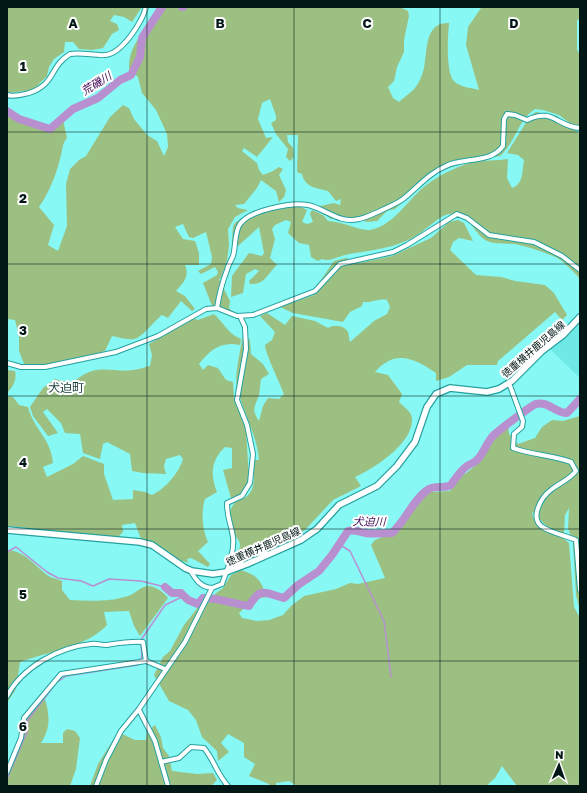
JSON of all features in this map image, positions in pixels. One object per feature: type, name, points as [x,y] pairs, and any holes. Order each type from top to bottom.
[{"type":"main road","name":"徳重横井鹿児島線","points":[[7,530],[146,543],[152,545],[178,564],[190,570],[203,573],[226,572],[236,569],[310,535],[344,501],[377,486],[410,451],[418,436],[427,407],[436,394],[450,388],[491,392],[499,389],[509,383],[542,352],[563,335],[580,317]]},
{"type":"street","points":[[7,95],[22,95],[41,89],[50,79],[60,62],[70,54],[104,55],[115,51],[122,46],[136,27],[144,15],[146,7]]},
{"type":"street","points":[[217,308],[220,290],[233,257],[237,230],[241,223],[250,216],[274,208],[296,204],[308,205],[342,220],[359,220],[402,200],[425,180],[447,165],[457,161],[488,158],[494,155],[503,146],[504,118],[507,114],[515,115],[527,120],[537,115],[547,115],[571,127],[580,128]]},
{"type":"street","points":[[7,363],[21,367],[45,367],[116,352],[158,336],[206,309],[217,308],[240,316],[253,315],[315,291],[340,264],[371,258],[398,250],[458,214],[467,218],[488,235],[534,242],[562,256],[580,270]]},
{"type":"street","points":[[190,570],[196,580],[203,587],[212,588],[222,584],[233,538],[227,517],[227,503],[242,496],[250,483],[253,454],[247,425],[237,400],[246,349],[245,327],[240,316]]},
{"type":"street","points":[[509,383],[523,420],[522,427],[514,434],[513,448],[561,458],[571,462],[576,471],[569,479],[551,490],[538,505],[536,512],[539,522],[543,528],[576,540],[580,590]]},
{"type":"street","points":[[96,786],[106,760],[121,731],[139,710],[185,642],[212,588]]},
{"type":"street","points":[[7,696],[14,684],[22,675],[52,656],[73,648],[91,644],[104,645],[143,642],[146,662]]},
{"type":"street","points":[[7,772],[21,738],[24,718],[61,674],[146,662],[166,669]]},
{"type":"street","points":[[139,710],[155,741],[168,786]]},
{"type":"street","points":[[161,762],[178,758],[191,748],[204,748],[209,755],[218,775],[228,786]]},
{"type":"shaded area","points":[[580,324],[580,378],[550,349]]},
{"type":"green space","points":[[7,7],[142,7],[132,22],[124,17],[114,15],[110,21],[117,24],[119,30],[112,34],[103,48],[92,50],[79,49],[73,42],[65,42],[64,52],[54,59],[49,67],[47,76],[33,90],[7,93]]},
{"type":"green space","points":[[160,7],[400,7],[408,11],[409,16],[404,40],[404,52],[397,67],[394,81],[388,87],[393,98],[399,102],[412,91],[420,80],[424,68],[430,35],[434,28],[440,24],[449,23],[448,63],[452,78],[460,85],[479,90],[466,45],[468,27],[481,8],[580,7],[580,19],[577,20],[577,49],[580,56],[580,131],[559,115],[535,109],[524,119],[509,145],[500,156],[471,161],[446,169],[420,182],[399,199],[401,204],[395,209],[387,211],[377,221],[367,222],[352,217],[339,217],[331,219],[319,211],[316,207],[334,203],[340,205],[341,199],[336,201],[328,191],[312,187],[306,182],[302,174],[297,172],[298,135],[287,135],[288,142],[293,148],[294,157],[290,161],[286,157],[288,149],[276,134],[271,123],[276,120],[276,116],[270,99],[262,103],[258,119],[266,138],[273,137],[257,157],[244,148],[242,151],[257,163],[259,170],[263,175],[279,167],[283,169],[279,175],[286,190],[284,197],[279,202],[276,191],[261,180],[257,188],[244,204],[235,205],[238,208],[248,210],[235,217],[228,229],[229,245],[227,261],[221,278],[219,279],[230,301],[229,308],[232,311],[229,315],[212,306],[203,283],[217,275],[218,272],[215,267],[201,274],[198,271],[211,264],[212,257],[206,232],[193,238],[189,237],[183,224],[175,227],[183,239],[195,241],[199,253],[199,265],[185,265],[187,273],[186,276],[176,291],[185,296],[195,309],[192,311],[181,301],[168,318],[162,315],[137,338],[128,339],[112,336],[105,351],[82,358],[26,369],[19,351],[19,336],[15,320],[7,319],[7,115],[19,117],[28,125],[35,125],[46,130],[53,124],[63,120],[67,138],[63,144],[55,176],[39,207],[54,225],[48,245],[58,251],[67,226],[66,184],[70,169],[79,160],[86,156],[110,117],[123,105],[129,108],[134,119],[147,135],[157,141],[164,156],[168,147],[167,134],[156,110],[142,93],[138,77],[129,69],[130,57],[134,46],[152,15]]},
{"type":"green space","points":[[536,112],[557,116],[580,134],[580,279],[563,262],[547,254],[515,244],[488,242],[481,237],[466,219],[456,214],[446,215],[438,219],[421,233],[409,240],[391,246],[345,255],[330,260],[322,259],[318,261],[311,257],[309,245],[299,243],[288,233],[291,222],[286,220],[275,225],[272,229],[275,239],[270,258],[277,265],[259,283],[250,284],[249,281],[259,271],[255,269],[246,274],[243,293],[231,297],[232,276],[249,253],[262,256],[264,253],[259,227],[238,246],[232,242],[233,226],[236,222],[249,214],[291,202],[307,210],[302,222],[307,224],[313,222],[310,214],[312,210],[323,215],[328,221],[370,230],[380,227],[396,216],[417,193],[437,178],[463,165],[482,161],[508,159],[507,178],[512,188],[521,180],[524,160],[518,155],[507,153],[530,116]]},
{"type":"green space","points":[[458,220],[464,223],[473,241],[459,238],[453,242],[450,250],[476,275],[501,277],[515,281],[545,285],[554,293],[567,315],[562,320],[555,312],[498,361],[497,365],[467,365],[449,377],[436,381],[436,373],[412,360],[397,358],[382,365],[375,372],[388,375],[402,394],[399,402],[412,416],[411,428],[406,437],[391,454],[381,462],[355,477],[361,486],[333,500],[305,530],[285,542],[268,549],[245,551],[230,563],[240,547],[240,542],[229,524],[228,518],[230,510],[236,501],[243,499],[251,491],[254,480],[253,460],[259,460],[256,442],[236,382],[243,335],[250,340],[251,354],[263,364],[269,374],[261,379],[259,395],[254,408],[255,414],[259,421],[263,406],[268,398],[279,399],[284,394],[265,348],[265,345],[272,340],[275,332],[260,316],[267,313],[285,325],[292,316],[315,321],[328,328],[339,326],[348,332],[350,342],[374,321],[387,314],[390,307],[387,300],[363,302],[362,306],[350,312],[343,322],[293,313],[280,307],[314,295],[321,280],[334,261],[346,258],[359,263],[392,256],[431,238],[449,222]]},
{"type":"green space","points":[[214,314],[229,331],[241,339],[240,345],[227,344],[216,348],[199,364],[203,370],[208,365],[218,368],[226,380],[233,382],[234,398],[246,430],[249,478],[245,491],[237,497],[231,498],[223,470],[232,468],[232,448],[225,447],[214,462],[213,480],[217,492],[205,499],[203,509],[203,526],[208,542],[198,551],[210,564],[208,567],[191,558],[187,559],[188,563],[182,561],[141,539],[135,523],[122,525],[123,532],[118,537],[7,526],[7,396],[13,397],[19,405],[28,407],[34,422],[46,440],[52,454],[53,463],[43,467],[47,477],[73,464],[83,456],[104,464],[104,474],[113,500],[133,499],[133,490],[152,495],[162,489],[175,475],[183,459],[180,455],[166,459],[164,466],[166,474],[132,471],[130,454],[107,442],[103,444],[100,459],[83,453],[80,434],[65,433],[61,423],[47,409],[43,412],[58,433],[48,436],[33,416],[30,407],[43,388],[55,379],[72,382],[92,371],[107,369],[136,370],[150,366],[152,355],[149,344],[193,318],[198,320]]},
{"type":"green space","points":[[7,370],[15,371],[15,377],[14,383],[7,393]]},
{"type":"green space","points":[[580,416],[580,611],[576,595],[573,543],[568,528],[569,508],[565,515],[564,533],[553,532],[532,512],[534,519],[541,528],[569,543],[574,607],[580,618],[580,786],[517,786],[502,766],[495,778],[486,786],[297,786],[289,781],[276,783],[276,786],[269,786],[269,784],[249,776],[255,764],[244,757],[244,743],[228,734],[221,743],[229,752],[218,761],[217,751],[202,737],[196,720],[188,710],[169,701],[154,675],[163,657],[170,651],[184,625],[199,606],[223,588],[231,575],[241,570],[252,574],[258,579],[267,597],[255,599],[239,613],[242,618],[257,621],[269,620],[283,615],[291,606],[304,596],[336,589],[350,583],[358,584],[385,578],[371,545],[375,540],[383,537],[414,509],[425,496],[431,492],[450,491],[459,479],[476,465],[503,430],[508,426],[509,434],[518,444],[535,438],[542,427],[552,420],[563,421]]},
{"type":"green space","points":[[7,550],[19,553],[29,559],[50,577],[62,581],[62,590],[70,600],[92,601],[121,598],[131,595],[147,586],[159,590],[168,598],[140,636],[134,626],[129,611],[104,612],[107,625],[89,639],[66,648],[20,662],[16,689],[7,703]]},
{"type":"green space","points":[[44,696],[48,715],[48,726],[47,732],[41,743],[63,743],[63,733],[67,729],[75,731],[80,738],[76,769],[70,786],[7,786],[7,767],[17,747],[22,728],[31,708]]},
{"type":"green space","points":[[155,725],[161,737],[163,748],[169,756],[172,771],[197,774],[213,773],[217,780],[211,786],[90,786],[98,764],[118,732],[135,740],[146,740],[147,732]]},
{"type":"waterway","name":"荒磯川","points":[[7,111],[19,119],[50,129],[73,109],[98,98],[120,80],[131,75],[140,57],[142,38],[162,7]]},
{"type":"waterway","name":"犬迫川","points":[[165,587],[172,593],[181,593],[188,600],[198,604],[203,598],[249,606],[260,593],[267,593],[284,598],[298,585],[319,571],[348,531],[355,530],[369,533],[392,533],[424,493],[434,487],[446,487],[451,485],[462,470],[476,461],[492,437],[528,409],[536,404],[545,404],[567,413],[580,399]]},
{"type":"waterway","points":[[339,544],[350,551],[384,621],[391,677]]},
{"type":"waterway","points":[[7,552],[16,547],[47,572],[58,578],[81,581],[93,586],[109,579],[141,581],[165,587]]},
{"type":"waterway","points":[[141,640],[165,605],[184,596]]},
{"type":"waterway","points":[[7,779],[27,732],[28,720],[56,683],[66,676],[138,665],[142,656],[141,644]]},
{"type":"district","name":"犬迫町","points":[[66,387]]}]
